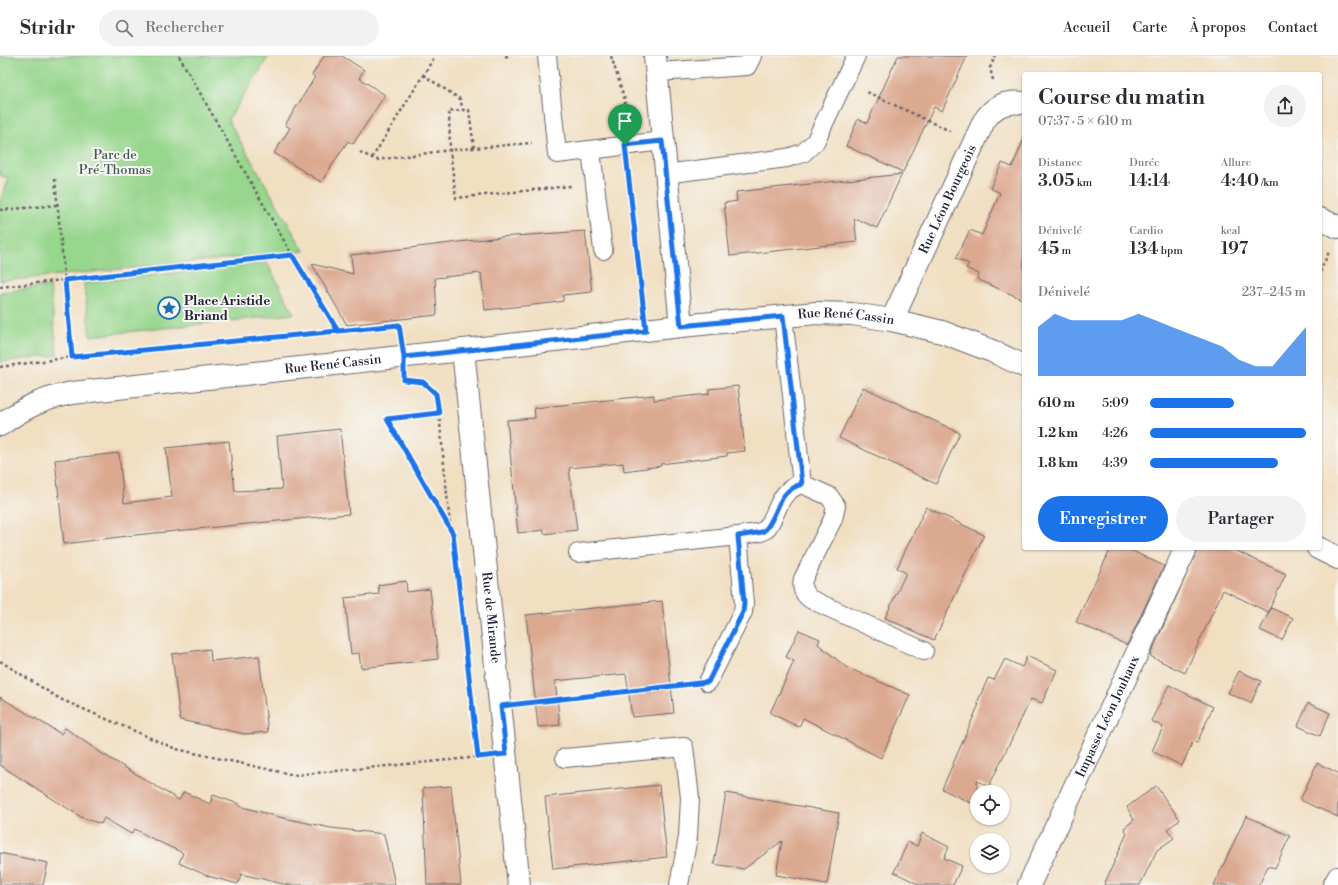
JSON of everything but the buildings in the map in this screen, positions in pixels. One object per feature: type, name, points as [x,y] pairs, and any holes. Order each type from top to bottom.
[{"type":"street","points":[[656,64],[665,174],[681,326]]},
{"type":"street","name":"Rue Léon Bourgeois","points":[[892,320],[984,121],[993,108],[1008,102],[1022,103]]},
{"type":"street","points":[[1322,220],[1338,226]]},
{"type":"street","name":"Rue René Cassin","points":[[0,425],[23,409],[46,398],[72,393],[681,326],[816,313],[852,314],[892,320],[942,332],[992,351],[1022,365]]},
{"type":"street","name":"Rue de Mirande","points":[[463,350],[519,885]]},
{"type":"street","name":"Impasse Léon Jouhaux","points":[[1029,885],[1185,550]]},
{"type":"street","points":[[1322,550],[1338,558]]},
{"type":"lane","points":[[546,56],[557,154],[591,151],[662,141]]},
{"type":"lane","points":[[656,64],[747,66],[752,56]]},
{"type":"lane","points":[[665,174],[786,158],[804,153],[815,142],[856,56]]},
{"type":"lane","points":[[591,151],[603,250]]},
{"type":"lane","points":[[783,316],[802,484]]},
{"type":"lane","points":[[578,553],[738,536],[762,532],[766,529],[784,493],[792,487],[802,484],[829,496],[836,506],[833,519],[803,579],[802,590],[804,594],[810,599],[924,651]]},
{"type":"lane","points":[[708,682],[743,612],[744,603],[738,536]]},
{"type":"lane","points":[[565,758],[684,747],[690,798],[688,837],[679,885]]},
{"type":"path","points":[[179,56],[292,255],[338,331]]},
{"type":"path","points":[[372,158],[435,56]]},
{"type":"path","points":[[505,56],[511,57]]},
{"type":"path","points":[[611,56],[625,100],[625,145],[646,331]]},
{"type":"path","points":[[423,74],[460,99],[463,110]]},
{"type":"path","points":[[844,81],[974,142]]},
{"type":"path","points":[[474,148],[469,110],[449,111],[450,150],[456,198],[576,186],[572,152]]},
{"type":"path","points":[[360,152],[376,160],[450,150],[556,142]]},
{"type":"path","points":[[55,179],[72,357]]},
{"type":"path","points":[[0,210],[58,205]]},
{"type":"path","points":[[0,287],[292,255]]},
{"type":"path","points":[[0,367],[72,357],[399,325],[404,357],[404,380],[423,382],[436,394],[439,413],[387,419],[450,527],[454,541]]},
{"type":"path","points":[[0,661],[60,699],[176,749],[294,775],[506,754]]},
{"type":"path","points":[[501,706],[708,682]]},
{"type":"path","points":[[477,749],[478,757]]},
{"type":"green space","name":"Parc de Pré-Thomas","points":[[0,56],[269,56],[228,120],[304,251],[0,281],[0,200],[9,179],[0,175]]},
{"type":"green space","points":[[267,263],[294,314],[90,336],[84,283]]},
{"type":"green space","points":[[50,286],[57,355],[0,362],[0,292]]},
{"type":"place","name":"Place Aristide Briand","points":[[169,308]]},
{"type":"route","points":[[625,145],[646,331],[404,357],[399,325],[338,331],[72,357],[65,280],[292,255],[338,331],[368,328],[399,325],[404,357],[404,380],[423,382],[436,394],[439,413],[387,419],[453,534],[478,757],[506,754],[501,706],[708,682],[743,612],[744,603],[738,536],[754,534],[762,532],[766,529],[770,524],[784,493],[792,487],[802,484],[783,316],[681,326],[662,141],[625,145]]}]
